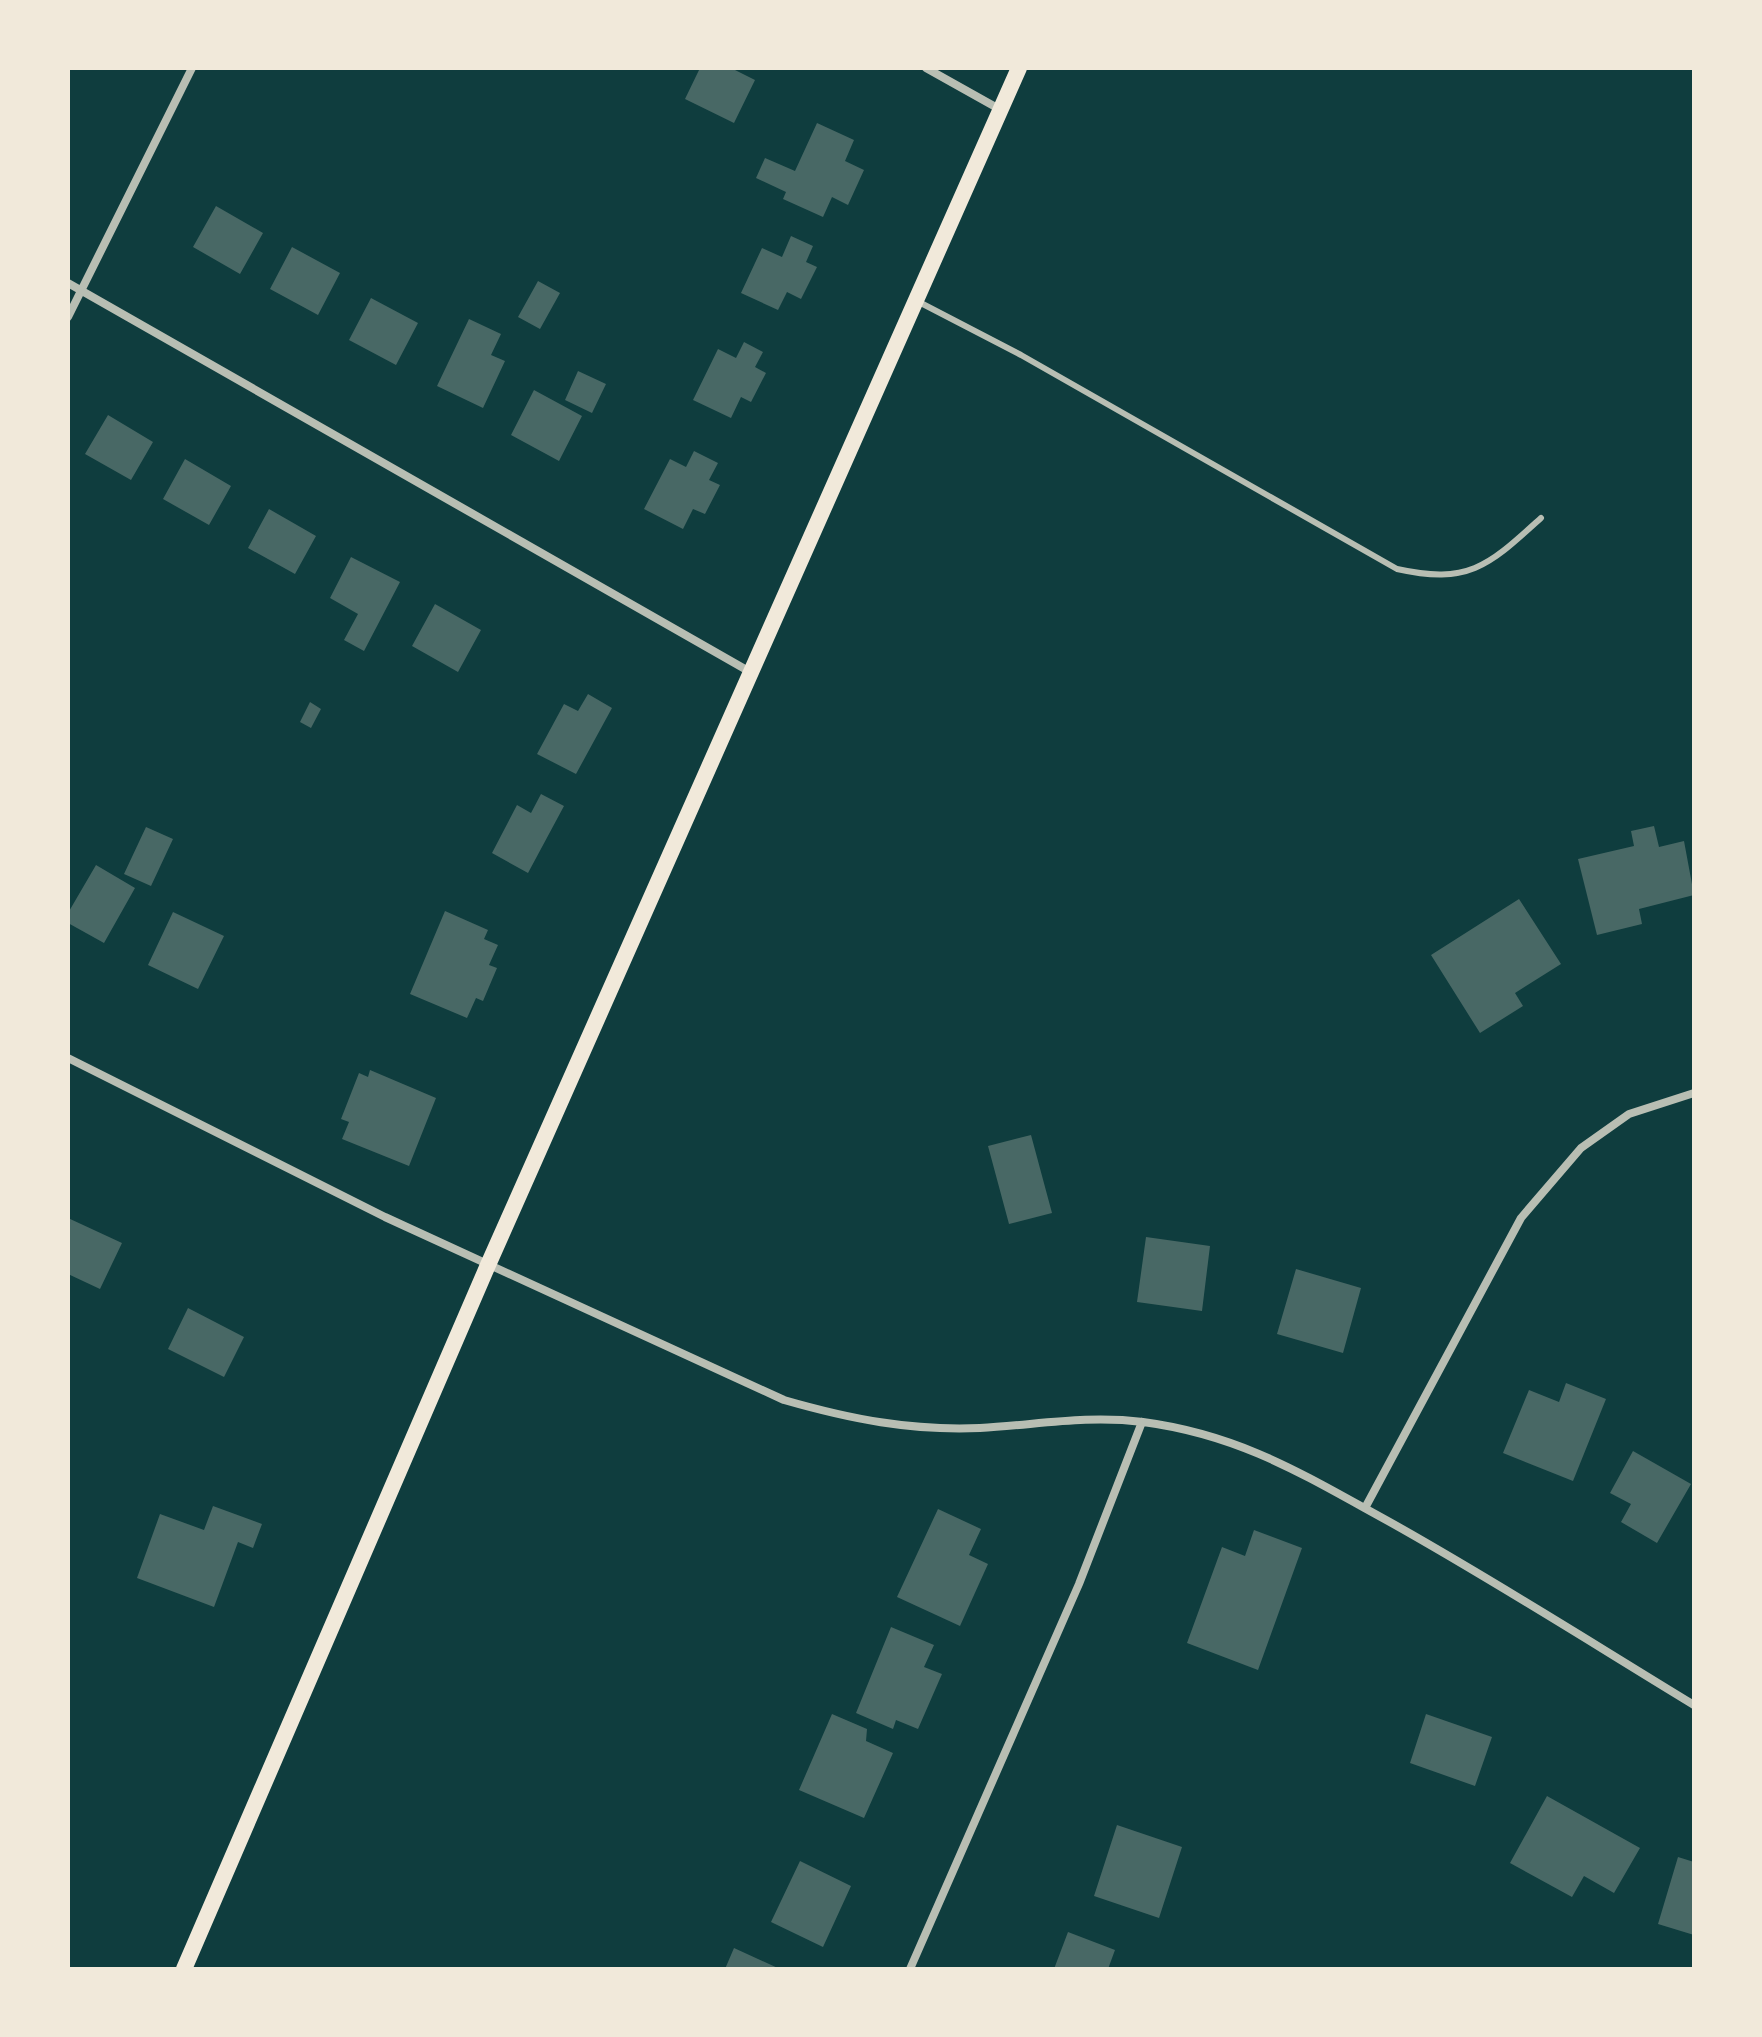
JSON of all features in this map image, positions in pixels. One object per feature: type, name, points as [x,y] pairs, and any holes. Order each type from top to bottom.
[{"type":"main road","points":[[184,1969],[488,1265],[753,674],[1019,68]]},
{"type":"street","points":[[68,317],[192,68]]},
{"type":"street","points":[[926,68],[1001,110]]},
{"type":"street","points":[[68,283],[753,674]]},
{"type":"street","points":[[68,1058],[488,1265],[784,1400],[849,1419],[916,1429],[983,1428],[1067,1418],[1142,1422],[1206,1434],[1272,1457],[1365,1508],[1694,1705]]},
{"type":"street","points":[[1365,1508],[1521,1218],[1581,1148],[1629,1114],[1694,1093]]},
{"type":"street","points":[[910,1969],[1079,1584],[1142,1422]]},
{"type":"lane","points":[[917,301],[1021,355],[1397,569],[1430,577],[1463,573],[1494,560],[1541,518]]},
{"type":"building","points":[[700,68],[731,68],[755,80],[734,123],[685,99]]},
{"type":"building","points":[[817,123],[854,140],[845,161],[864,170],[848,205],[832,197],[823,217],[783,199],[786,192],[756,178],[765,158],[795,171]]},
{"type":"building","points":[[216,206],[263,233],[240,274],[193,247]]},
{"type":"building","points":[[791,236],[813,246],[806,262],[817,267],[801,299],[787,292],[778,310],[741,293],[762,248],[782,257]]},
{"type":"building","points":[[292,247],[340,273],[318,315],[270,289]]},
{"type":"building","points":[[538,281],[560,293],[540,329],[518,317]]},
{"type":"building","points":[[371,298],[418,323],[396,365],[349,340]]},
{"type":"building","points":[[469,319],[501,334],[491,355],[505,361],[483,408],[437,386]]},
{"type":"building","points":[[744,342],[763,352],[755,367],[766,373],[751,402],[741,397],[731,418],[693,400],[718,349],[736,358]]},
{"type":"building","points":[[578,371],[606,384],[592,413],[565,400]]},
{"type":"building","points":[[534,390],[582,416],[559,461],[511,435]]},
{"type":"building","points":[[108,415],[153,442],[131,480],[85,454]]},
{"type":"building","points":[[694,451],[718,463],[709,480],[720,485],[705,514],[693,509],[683,529],[644,509],[670,459],[686,467]]},
{"type":"building","points":[[185,459],[231,486],[209,525],[163,499]]},
{"type":"building","points":[[269,509],[316,536],[295,574],[248,548]]},
{"type":"building","points":[[351,557],[400,582],[364,651],[344,640],[358,614],[330,598]]},
{"type":"building","points":[[435,604],[481,630],[458,672],[412,646]]},
{"type":"building","points":[[588,694],[612,708],[576,774],[537,754],[564,704],[578,711]]},
{"type":"building","points":[[310,702],[321,709],[311,728],[300,722]]},
{"type":"building","points":[[541,794],[564,806],[528,873],[492,853],[517,805],[531,813]]},
{"type":"building","points":[[1654,826],[1659,847],[1684,841],[1694,895],[1639,909],[1642,924],[1597,935],[1578,859],[1634,846],[1631,831]]},
{"type":"building","points":[[146,827],[173,839],[151,886],[124,874]]},
{"type":"building","points":[[96,865],[135,888],[104,943],[68,923],[68,913]]},
{"type":"building","points":[[1519,899],[1561,964],[1515,993],[1523,1006],[1480,1033],[1431,955]]},
{"type":"building","points":[[445,911],[488,930],[484,939],[498,945],[489,965],[497,968],[483,1001],[476,998],[467,1018],[410,994]]},
{"type":"building","points":[[173,912],[224,936],[198,989],[148,965]]},
{"type":"building","points":[[370,1070],[436,1098],[409,1166],[342,1139],[349,1122],[341,1119],[359,1073],[368,1077]]},
{"type":"building","points":[[1031,1135],[1052,1213],[1009,1224],[988,1146]]},
{"type":"building","points":[[68,1218],[122,1243],[100,1289],[68,1274]]},
{"type":"building","points":[[1146,1237],[1210,1246],[1202,1311],[1137,1302]]},
{"type":"building","points":[[1296,1269],[1361,1288],[1343,1353],[1277,1334]]},
{"type":"building","points":[[188,1308],[244,1337],[224,1377],[168,1349]]},
{"type":"building","points":[[1566,1383],[1606,1399],[1573,1481],[1503,1453],[1529,1390],[1559,1402]]},
{"type":"building","points":[[1633,1451],[1691,1484],[1657,1543],[1621,1522],[1631,1504],[1610,1493]]},
{"type":"building","points":[[213,1506],[262,1524],[253,1548],[238,1542],[214,1607],[137,1578],[160,1514],[204,1530]]},
{"type":"building","points":[[938,1509],[981,1529],[969,1555],[988,1564],[960,1626],[897,1597]]},
{"type":"building","points":[[1254,1530],[1302,1548],[1258,1670],[1187,1643],[1222,1547],[1245,1556]]},
{"type":"building","points":[[891,1627],[934,1645],[924,1667],[942,1674],[918,1729],[896,1720],[893,1729],[856,1713]]},
{"type":"building","points":[[832,1714],[867,1729],[866,1741],[893,1753],[864,1818],[799,1790]]},
{"type":"building","points":[[1426,1714],[1492,1737],[1475,1786],[1410,1763]]},
{"type":"building","points":[[1547,1796],[1640,1848],[1614,1893],[1584,1876],[1572,1897],[1510,1863]]},
{"type":"building","points":[[1117,1825],[1182,1847],[1159,1918],[1094,1896]]},
{"type":"building","points":[[1678,1857],[1694,1862],[1694,1935],[1658,1924]]},
{"type":"building","points":[[800,1861],[851,1886],[823,1947],[771,1922]]},
{"type":"building","points":[[1068,1932],[1115,1950],[1108,1969],[1054,1969]]},
{"type":"building","points":[[734,1948],[780,1969],[725,1969]]}]
